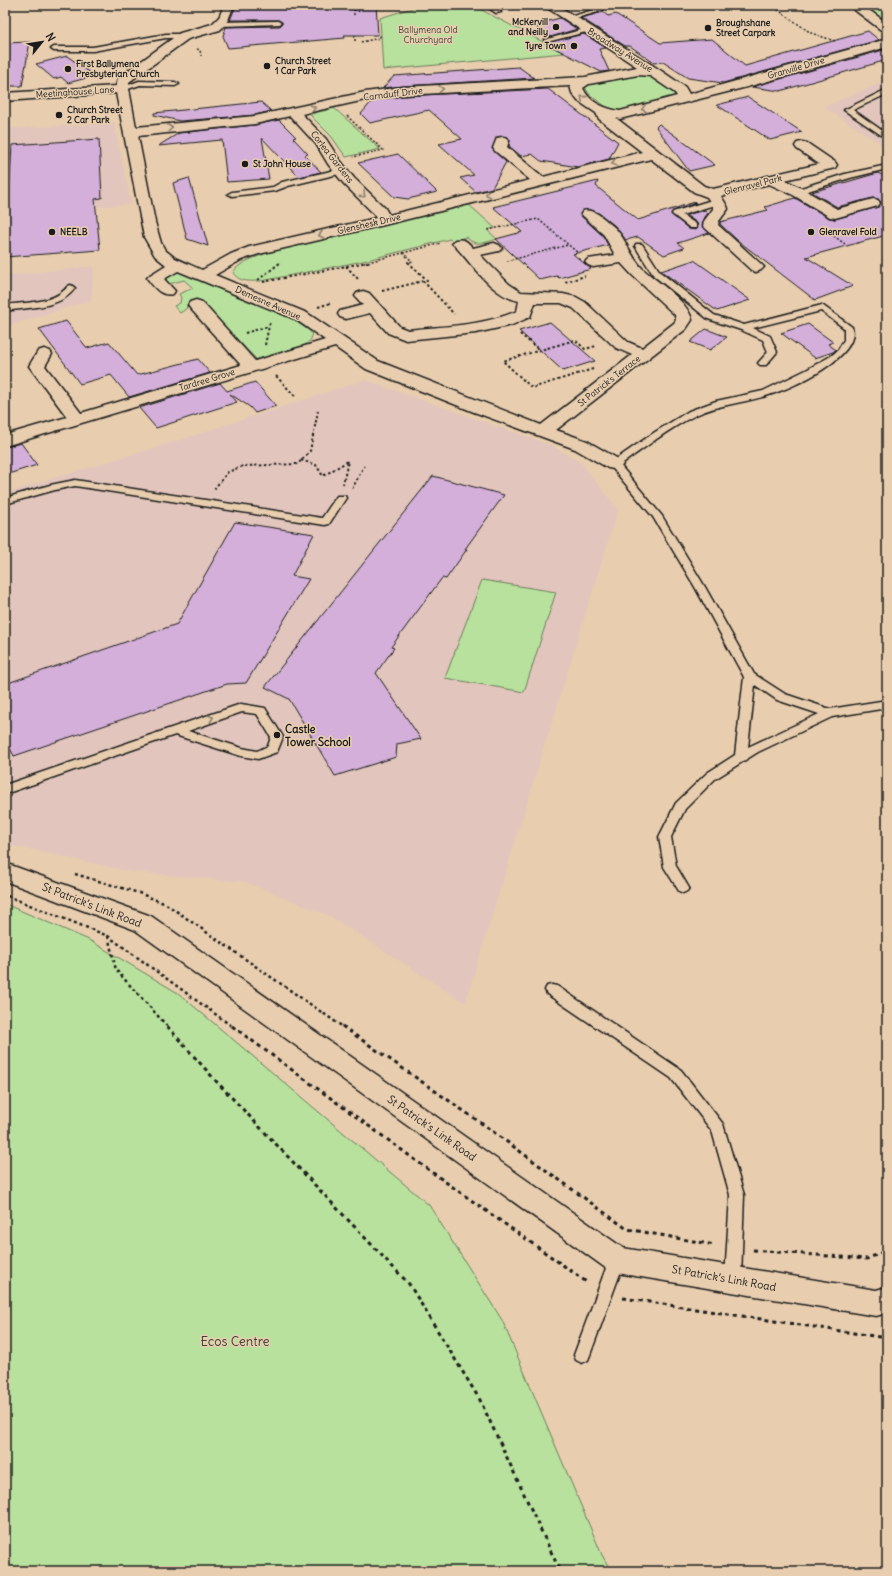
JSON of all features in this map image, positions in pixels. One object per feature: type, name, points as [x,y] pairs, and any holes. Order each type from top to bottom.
[{"type":"street","points":[[221,22],[229,5]]},
{"type":"street","name":"Broadway Avenue","points":[[549,5],[655,73],[681,95]]},
{"type":"street","points":[[854,5],[884,24]]},
{"type":"street","name":"Meetinghouse Lane","points":[[5,97],[94,92],[126,88],[123,81],[184,36],[216,27],[221,22]]},
{"type":"street","name":"Granville Drive","points":[[618,120],[681,95],[706,94],[887,43]]},
{"type":"street","name":"Carnduff Drive","points":[[132,132],[255,120],[365,96],[403,91],[585,81],[638,71],[655,73]]},
{"type":"street","name":"Glenravel Park","points":[[585,81],[576,87],[578,95],[602,112],[604,116],[618,120],[652,154],[700,189],[715,198],[772,180],[830,165],[802,146]]},
{"type":"street","name":"Demesne Avenue","points":[[126,88],[126,104],[146,215],[152,239],[161,255],[177,265],[301,316],[372,365],[480,408],[581,445],[614,464]]},
{"type":"street","points":[[94,92],[114,98],[126,104]]},
{"type":"street","name":"Corlea Gardens","points":[[293,112],[321,142],[336,166],[349,181],[380,210],[384,221]]},
{"type":"street","points":[[502,141],[500,148],[539,181]]},
{"type":"street","name":"Glenshesk Drive","points":[[203,275],[236,257],[254,250],[384,221],[539,181],[652,154]]},
{"type":"street","points":[[772,180],[798,192],[835,214],[873,203]]},
{"type":"street","points":[[715,198],[720,211],[712,220],[710,226],[756,267]]},
{"type":"street","points":[[588,214],[610,232],[625,258],[637,272],[679,309],[684,316],[684,323],[638,359]]},
{"type":"street","points":[[465,248],[494,248]]},
{"type":"street","name":"St Patrick's Terrace","points":[[465,248],[509,294],[528,298],[557,297],[572,300],[638,359],[544,431]]},
{"type":"street","points":[[593,262],[625,258]]},
{"type":"street","points":[[167,291],[156,278],[177,265]]},
{"type":"street","points":[[346,314],[368,301],[394,330],[406,335],[468,329],[506,322],[524,314],[528,298]]},
{"type":"street","points":[[196,311],[258,364]]},
{"type":"street","name":"Tardree Grove","points":[[5,441],[338,341]]},
{"type":"street","points":[[44,354],[37,366],[77,419]]},
{"type":"street","name":"St Patrick’s Link Road","points":[[5,872],[143,923],[617,1260],[876,1303],[887,1300]]},
{"type":"lane","points":[[487,5],[498,12]]},
{"type":"lane","points":[[568,18],[600,10]]},
{"type":"lane","points":[[221,22],[278,23]]},
{"type":"lane","points":[[547,40],[588,30]]},
{"type":"lane","points":[[54,49],[93,49],[166,36],[184,36]]},
{"type":"lane","points":[[139,84],[175,84],[164,86],[126,88],[139,84]]},
{"type":"lane","points":[[887,92],[848,110],[887,137]]},
{"type":"lane","points":[[232,194],[275,189],[336,166]]},
{"type":"lane","points":[[798,192],[848,176],[887,167]]},
{"type":"lane","points":[[694,226],[676,214],[715,198]]},
{"type":"lane","points":[[640,246],[657,274],[711,317],[744,328],[767,338],[773,352],[763,363]]},
{"type":"lane","points":[[5,308],[54,300],[65,295],[71,288]]},
{"type":"lane","points":[[744,328],[822,308],[846,324],[850,331],[850,336],[841,352],[822,365],[767,393],[717,404],[692,413],[665,428],[645,444],[614,464],[657,516],[700,588],[750,677],[781,697],[830,713]]},
{"type":"lane","points":[[5,501],[54,487],[75,483],[325,522],[340,498]]},
{"type":"lane","points":[[741,757],[750,677]]},
{"type":"lane","points":[[683,888],[670,867],[665,837],[680,806],[711,776],[754,749],[830,713],[887,704]]},
{"type":"lane","points":[[5,790],[174,731],[240,708],[261,712],[277,737],[273,749],[258,755],[241,752],[174,731]]},
{"type":"lane","points":[[552,990],[676,1074],[718,1128],[737,1195],[734,1279]]},
{"type":"lane","points":[[582,1355],[617,1260]]},
{"type":"path","points":[[354,5],[354,15]]},
{"type":"path","points":[[771,5],[811,33],[836,42],[856,52]]},
{"type":"path","points":[[354,9],[360,12]]},
{"type":"path","points":[[361,42],[379,38],[380,34]]},
{"type":"path","points":[[355,35],[355,43]]},
{"type":"path","points":[[333,103],[383,150],[336,166]]},
{"type":"path","points":[[236,289],[252,284],[363,263],[446,242],[465,248],[484,231],[538,219],[582,256],[593,262]]},
{"type":"path","points":[[483,267],[569,245]]},
{"type":"path","points":[[423,281],[468,329]]},
{"type":"path","points":[[274,305],[263,353],[258,364],[294,396]]},
{"type":"path","points":[[506,322],[539,350]]},
{"type":"path","points":[[226,338],[269,326]]},
{"type":"path","points":[[599,345],[585,349],[575,340],[503,361],[532,388],[619,361],[638,359]]},
{"type":"path","points":[[204,503],[228,472],[243,466],[298,464],[310,451],[318,411]]},
{"type":"path","points":[[301,460],[316,465],[323,476],[348,461],[340,498]]},
{"type":"path","points":[[340,498],[350,491],[364,466]]},
{"type":"path","points":[[139,893],[166,904],[481,1123],[626,1229],[735,1249],[867,1258],[887,1250]]},
{"type":"path","points":[[108,936],[116,970],[215,1080],[409,1284],[480,1400],[560,1571]]},
{"type":"shaded area","points":[[887,80],[887,148],[824,107]]},
{"type":"shaded area","points":[[114,123],[131,204],[5,214],[5,129]]},
{"type":"shaded area","points":[[94,266],[91,300],[5,327],[5,276]]},
{"type":"shaded area","name":"Castle Tower School","points":[[365,380],[553,446],[581,463],[618,509],[465,1003],[330,916],[245,882],[133,872],[5,844],[5,493],[170,443]]},
{"type":"green space","name":"Ballymena Old Churchyard","points":[[422,5],[472,5],[564,53],[383,70],[380,18]]},
{"type":"green space","points":[[863,5],[887,5],[887,18],[878,16]]},
{"type":"green space","points":[[637,75],[651,76],[675,92],[673,98],[623,111],[617,111],[605,106],[589,94],[585,87],[592,83]]},
{"type":"green space","points":[[334,108],[380,149],[346,157],[331,136],[311,116],[311,114]]},
{"type":"green space","points":[[468,204],[495,228],[487,230],[497,239],[477,243],[466,237],[452,241],[450,239],[363,261],[261,281],[241,280],[235,276],[233,272],[244,262],[267,253]]},
{"type":"green space","points":[[179,272],[205,280],[288,316],[311,332],[311,340],[305,345],[257,360],[200,300],[188,303],[186,309],[180,313],[174,306],[180,303],[181,298],[179,294],[193,288],[184,280],[169,284],[165,279],[171,273]]},
{"type":"green space","points":[[482,580],[556,592],[524,692],[445,678]]},
{"type":"green space","name":"Ecos Centre","points":[[5,904],[89,940],[178,993],[429,1205],[502,1320],[602,1555],[611,1571],[5,1571]]},
{"type":"building","points":[[376,5],[378,35],[344,35],[345,38],[228,48],[223,36],[226,27],[280,26],[282,24],[282,22],[278,20],[230,20],[236,6]]},
{"type":"building","points":[[603,12],[608,16],[616,14],[660,43],[712,39],[745,66],[868,31],[879,40],[723,83],[688,78],[663,62],[654,63],[630,46],[625,46],[581,18]]},
{"type":"building","name":"McKervill and Neilly","points":[[560,18],[577,29],[551,37],[533,25]]},
{"type":"building","points":[[584,34],[606,48],[599,49],[609,71],[601,72],[545,43]]},
{"type":"building","points":[[30,42],[22,86],[5,86],[5,43]]},
{"type":"building","points":[[887,49],[887,60],[780,91],[752,87]]},
{"type":"building","name":"First Ballymena Presbyterian Church","points":[[67,56],[94,76],[68,83],[61,77],[54,79],[36,64]]},
{"type":"building","points":[[519,67],[534,78],[383,88],[394,76]]},
{"type":"building","points":[[548,89],[618,142],[609,159],[578,167],[541,161],[532,154],[521,156],[509,146],[510,141],[508,137],[497,137],[492,149],[506,162],[492,188],[476,192],[460,178],[474,175],[439,144],[462,139],[429,110],[370,123],[361,114],[373,100],[403,96]]},
{"type":"building","points":[[748,97],[802,132],[770,140],[717,105]]},
{"type":"building","points":[[261,102],[271,111],[255,115],[180,121],[154,115],[154,113]]},
{"type":"building","points":[[279,120],[296,137],[293,138],[308,154],[305,155],[321,172],[299,177],[262,138],[269,179],[227,182],[222,140],[158,146],[179,133],[255,125]]},
{"type":"building","points":[[659,124],[715,165],[689,171],[656,127]]},
{"type":"building","points":[[99,139],[102,198],[95,199],[100,250],[5,257],[5,214],[8,214],[12,145]]},
{"type":"building","points":[[398,154],[437,192],[408,199],[394,197],[358,163]]},
{"type":"building","points":[[878,173],[887,178],[887,235],[806,257],[853,286],[815,300],[737,240],[720,224],[720,222],[768,210],[765,207],[795,198],[829,218],[835,219],[878,207],[881,202],[878,199],[873,198],[837,207],[812,192]]},
{"type":"building","points":[[189,178],[208,246],[187,239],[173,183]]},
{"type":"building","points":[[598,181],[596,186],[638,220],[695,202],[696,203],[673,211],[671,214],[689,229],[696,230],[698,228],[697,223],[686,215],[705,210],[708,213],[703,220],[702,226],[709,233],[678,243],[684,248],[664,255],[638,237],[626,240],[615,226],[600,214],[592,210],[583,210],[580,215],[603,236],[608,245],[573,254],[591,269],[559,278],[557,276],[540,280],[496,239],[522,232],[493,207]]},
{"type":"building","points":[[694,260],[750,300],[717,311],[661,271]]},
{"type":"building","points":[[66,321],[87,348],[109,342],[137,375],[198,359],[210,373],[129,397],[111,375],[80,384],[39,329]]},
{"type":"building","points":[[550,322],[595,361],[563,371],[519,331]]},
{"type":"building","points":[[808,324],[833,342],[828,344],[836,350],[815,358],[781,333]]},
{"type":"building","points":[[706,329],[727,337],[710,350],[690,342]]},
{"type":"building","points":[[255,382],[276,406],[255,413],[250,407],[230,394],[237,402],[156,428],[139,408],[220,383],[227,391]]},
{"type":"building","points":[[21,443],[37,465],[5,475],[5,447]]},
{"type":"building","points":[[433,476],[504,495],[465,549],[467,549],[446,579],[442,578],[391,647],[394,648],[376,673],[421,739],[397,744],[396,757],[335,776],[289,699],[265,687]]},
{"type":"building","points":[[235,522],[314,534],[292,576],[309,579],[246,683],[227,684],[14,756],[5,739],[5,684],[177,624]]},
{"type":"place","name":"McKervill and Neilly","points":[[556,27]]},
{"type":"place","name":"Broughshane Street Carpark","points":[[708,28]]},
{"type":"place","name":"Tyre Town","points":[[574,46]]},
{"type":"place","name":"Church Street 1 Car Park","points":[[267,66]]},
{"type":"place","name":"First Ballymena Presbyterian Church","points":[[68,69]]},
{"type":"place","name":"Church Street 2 Car Park","points":[[59,115]]},
{"type":"place","name":"St John House","points":[[245,164]]},
{"type":"place","name":"NEELB","points":[[52,232]]},
{"type":"place","name":"Glenravel Fold","points":[[811,232]]},
{"type":"place","name":"Castle Tower School","points":[[277,735]]}]
